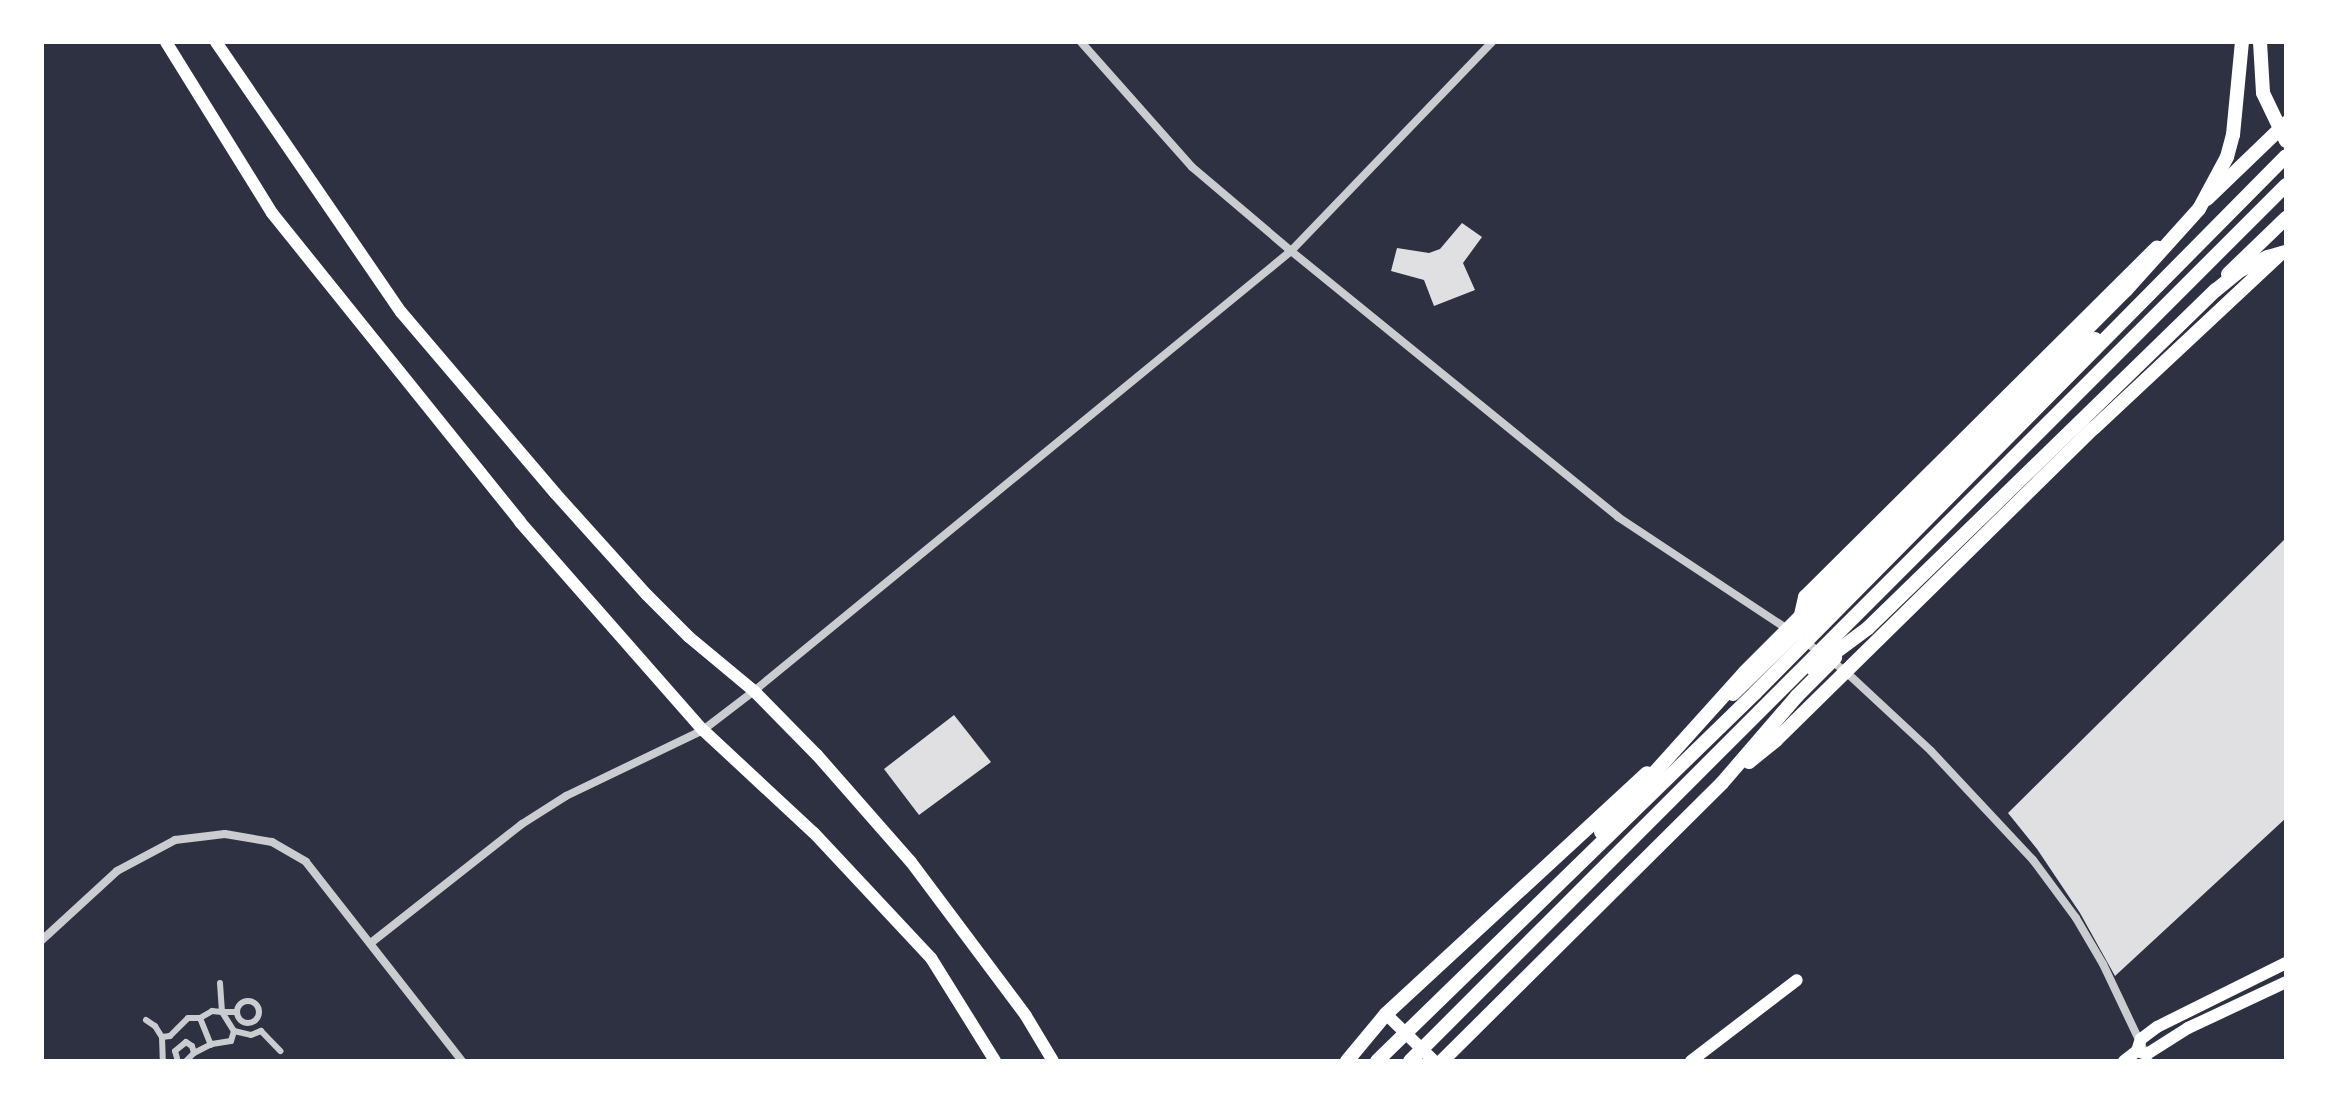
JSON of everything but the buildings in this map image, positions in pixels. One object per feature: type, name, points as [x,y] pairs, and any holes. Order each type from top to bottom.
[{"type":"main road","points":[[166,42],[272,213],[520,522],[703,730],[814,833],[931,958],[995,1061]]},
{"type":"main road","points":[[216,42],[401,312],[555,493],[647,595],[689,637],[754,691],[817,755],[911,862],[1026,1016],[1053,1061]]},
{"type":"main road","points":[[2237,112],[2242,42]]},
{"type":"main road","points":[[1556,887],[1620,809],[1745,672],[2163,252],[2199,209],[2227,157],[2237,112],[2259,46]]},
{"type":"main road","points":[[2259,46],[2263,93],[2286,143],[2268,174]]},
{"type":"main road","points":[[1797,635],[1805,597],[2065,335],[2286,123]]},
{"type":"main road","points":[[1377,1061],[1789,660],[2286,156]]},
{"type":"main road","points":[[1347,1061],[1386,1014],[1797,635],[2286,156]]},
{"type":"main road","points":[[1410,1061],[2286,185]]},
{"type":"main road","points":[[1442,1061],[1722,783],[1797,696],[1832,661],[2286,218]]},
{"type":"main road","points":[[1771,701],[1868,628],[2216,290],[2241,270],[2286,250]]},
{"type":"main road","points":[[1722,783],[1776,740],[2094,428],[2286,250]]},
{"type":"main road","points":[[2143,1051],[2181,1013],[2286,963]]},
{"type":"main road","points":[[1691,1061],[1797,980]]},
{"type":"main road","points":[[2124,1061],[2286,982]]},
{"type":"main road","points":[[1386,1014],[1434,1061]]},
{"type":"street","points":[[1081,42],[1192,167],[1291,251],[1618,517],[1797,635],[1845,671],[1959,779],[2033,860],[2076,918],[2143,1051]]},
{"type":"street","points":[[372,942],[522,824],[566,796],[703,730],[754,691],[1291,251],[1492,42]]},
{"type":"street","points":[[42,940],[117,871],[175,840],[225,834],[272,842],[306,862],[372,942],[462,1061]]},
{"type":"street","points":[[220,983],[222,1012],[234,1031],[251,1035],[261,1031]]},
{"type":"street","points":[[243,1002],[256,1003],[259,1016],[253,1022],[243,1023],[236,1012],[243,1002]]},
{"type":"street","points":[[162,1037],[170,1036],[188,1018],[200,1018],[212,1011],[236,1012]]},
{"type":"street","points":[[200,1018],[211,1045]]},
{"type":"street","points":[[146,1020],[155,1026],[162,1037],[163,1061],[182,1060],[211,1045],[231,1041],[234,1031]]},
{"type":"street","points":[[253,1022],[280,1051]]},
{"type":"street","points":[[182,1060],[175,1051],[186,1042],[192,1046],[194,1053]]}]
